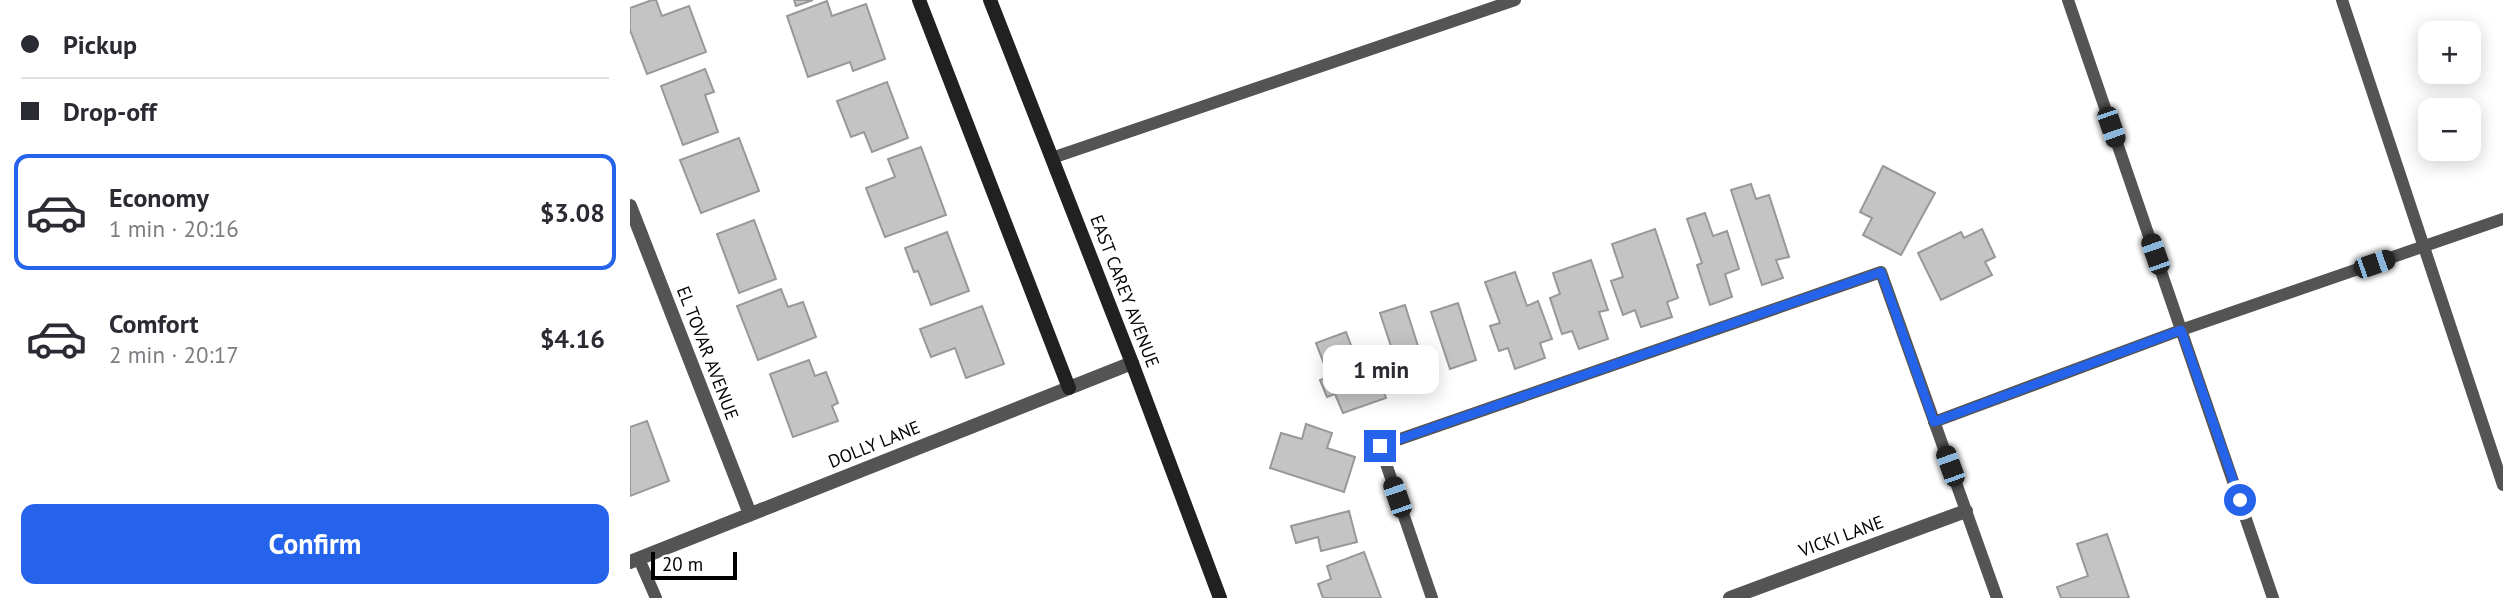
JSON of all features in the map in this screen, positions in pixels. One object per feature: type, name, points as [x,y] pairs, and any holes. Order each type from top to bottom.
[{"type":"main road","points":[[919,0],[1069,388]]},
{"type":"main road","name":"EAST CAREY AVENUE","points":[[990,0],[1132,363],[1220,598]]},
{"type":"street","name":"EL TOVAR AVENUE","points":[[630,206],[750,513]]},
{"type":"street","name":"DOLLY LANE","points":[[635,560],[1132,363]]},
{"type":"street","name":"VICKI LANE","points":[[1730,598],[1966,511]]},
{"type":"lane","points":[[1052,158],[1514,0]]},
{"type":"lane","points":[[2067,0],[2273,598]]},
{"type":"lane","points":[[2342,0],[2503,485]]},
{"type":"lane","points":[[1934,422],[2181,330],[2503,219]]},
{"type":"lane","points":[[1432,598],[1380,446],[1881,272],[1997,598]]},
{"type":"lane","points":[[635,560],[656,598]]},
{"type":"building","points":[[656,0],[662,16],[689,6],[706,52],[647,74],[630,30],[630,8]]},
{"type":"building","points":[[794,0],[813,0],[796,6]]},
{"type":"building","points":[[827,1],[832,16],[866,4],[885,59],[853,71],[850,62],[808,77],[787,16]]},
{"type":"building","points":[[705,69],[714,92],[705,95],[718,132],[683,145],[661,86]]},
{"type":"building","points":[[887,82],[908,138],[872,152],[864,132],[851,137],[837,101]]},
{"type":"building","points":[[739,138],[759,191],[701,213],[680,160]]},
{"type":"building","points":[[921,147],[946,215],[885,237],[866,188],[895,177],[888,159]]},
{"type":"building","points":[[1883,166],[1935,193],[1901,255],[1863,235],[1872,218],[1860,212]]},
{"type":"building","points":[[1751,184],[1756,199],[1769,195],[1789,257],[1776,260],[1783,278],[1762,285],[1731,190]]},
{"type":"building","points":[[1705,213],[1713,236],[1727,231],[1739,269],[1725,274],[1732,297],[1710,305],[1697,265],[1702,263],[1687,219]]},
{"type":"building","points":[[754,220],[776,279],[739,293],[717,234]]},
{"type":"building","points":[[1655,229],[1678,298],[1667,302],[1672,317],[1641,327],[1635,310],[1623,315],[1611,281],[1623,277],[1612,244]]},
{"type":"building","points":[[1982,229],[1995,257],[1985,262],[1992,275],[1941,300],[1918,253],[1961,232],[1964,238]]},
{"type":"building","points":[[947,232],[969,291],[931,305],[918,271],[914,272],[905,248]]},
{"type":"building","points":[[1591,260],[1608,310],[1599,312],[1608,339],[1579,349],[1572,331],[1562,334],[1550,298],[1560,294],[1553,273]]},
{"type":"building","points":[[1515,272],[1527,306],[1538,301],[1552,339],[1540,343],[1545,358],[1515,369],[1508,348],[1499,351],[1490,326],[1500,323],[1485,282]]},
{"type":"building","points":[[781,289],[788,307],[803,302],[816,337],[758,360],[737,306]]},
{"type":"building","points":[[1458,303],[1476,360],[1450,369],[1431,312]]},
{"type":"building","points":[[1405,305],[1430,384],[1406,392],[1380,313]]},
{"type":"building","points":[[982,306],[1004,364],[966,378],[955,348],[931,357],[920,329]]},
{"type":"building","points":[[1346,332],[1357,361],[1370,356],[1386,398],[1343,413],[1335,394],[1327,397],[1320,380],[1329,377],[1316,343]]},
{"type":"building","points":[[809,360],[815,376],[826,372],[838,403],[832,406],[838,421],[793,437],[770,374]]},
{"type":"building","points":[[647,421],[669,481],[630,496],[630,427]]},
{"type":"building","points":[[1306,424],[1332,433],[1327,448],[1355,457],[1344,492],[1270,468],[1281,433],[1302,439]]},
{"type":"building","points":[[1349,511],[1357,542],[1321,551],[1318,537],[1296,543],[1291,526]]},
{"type":"building","points":[[2107,534],[2129,598],[2061,598],[2057,587],[2088,576],[2077,544]]},
{"type":"building","points":[[1364,552],[1381,598],[1323,598],[1318,584],[1331,579],[1327,566]]},
{"type":"route","points":[[1380,446],[1881,272],[1934,422],[2181,330],[2240,500]]}]
